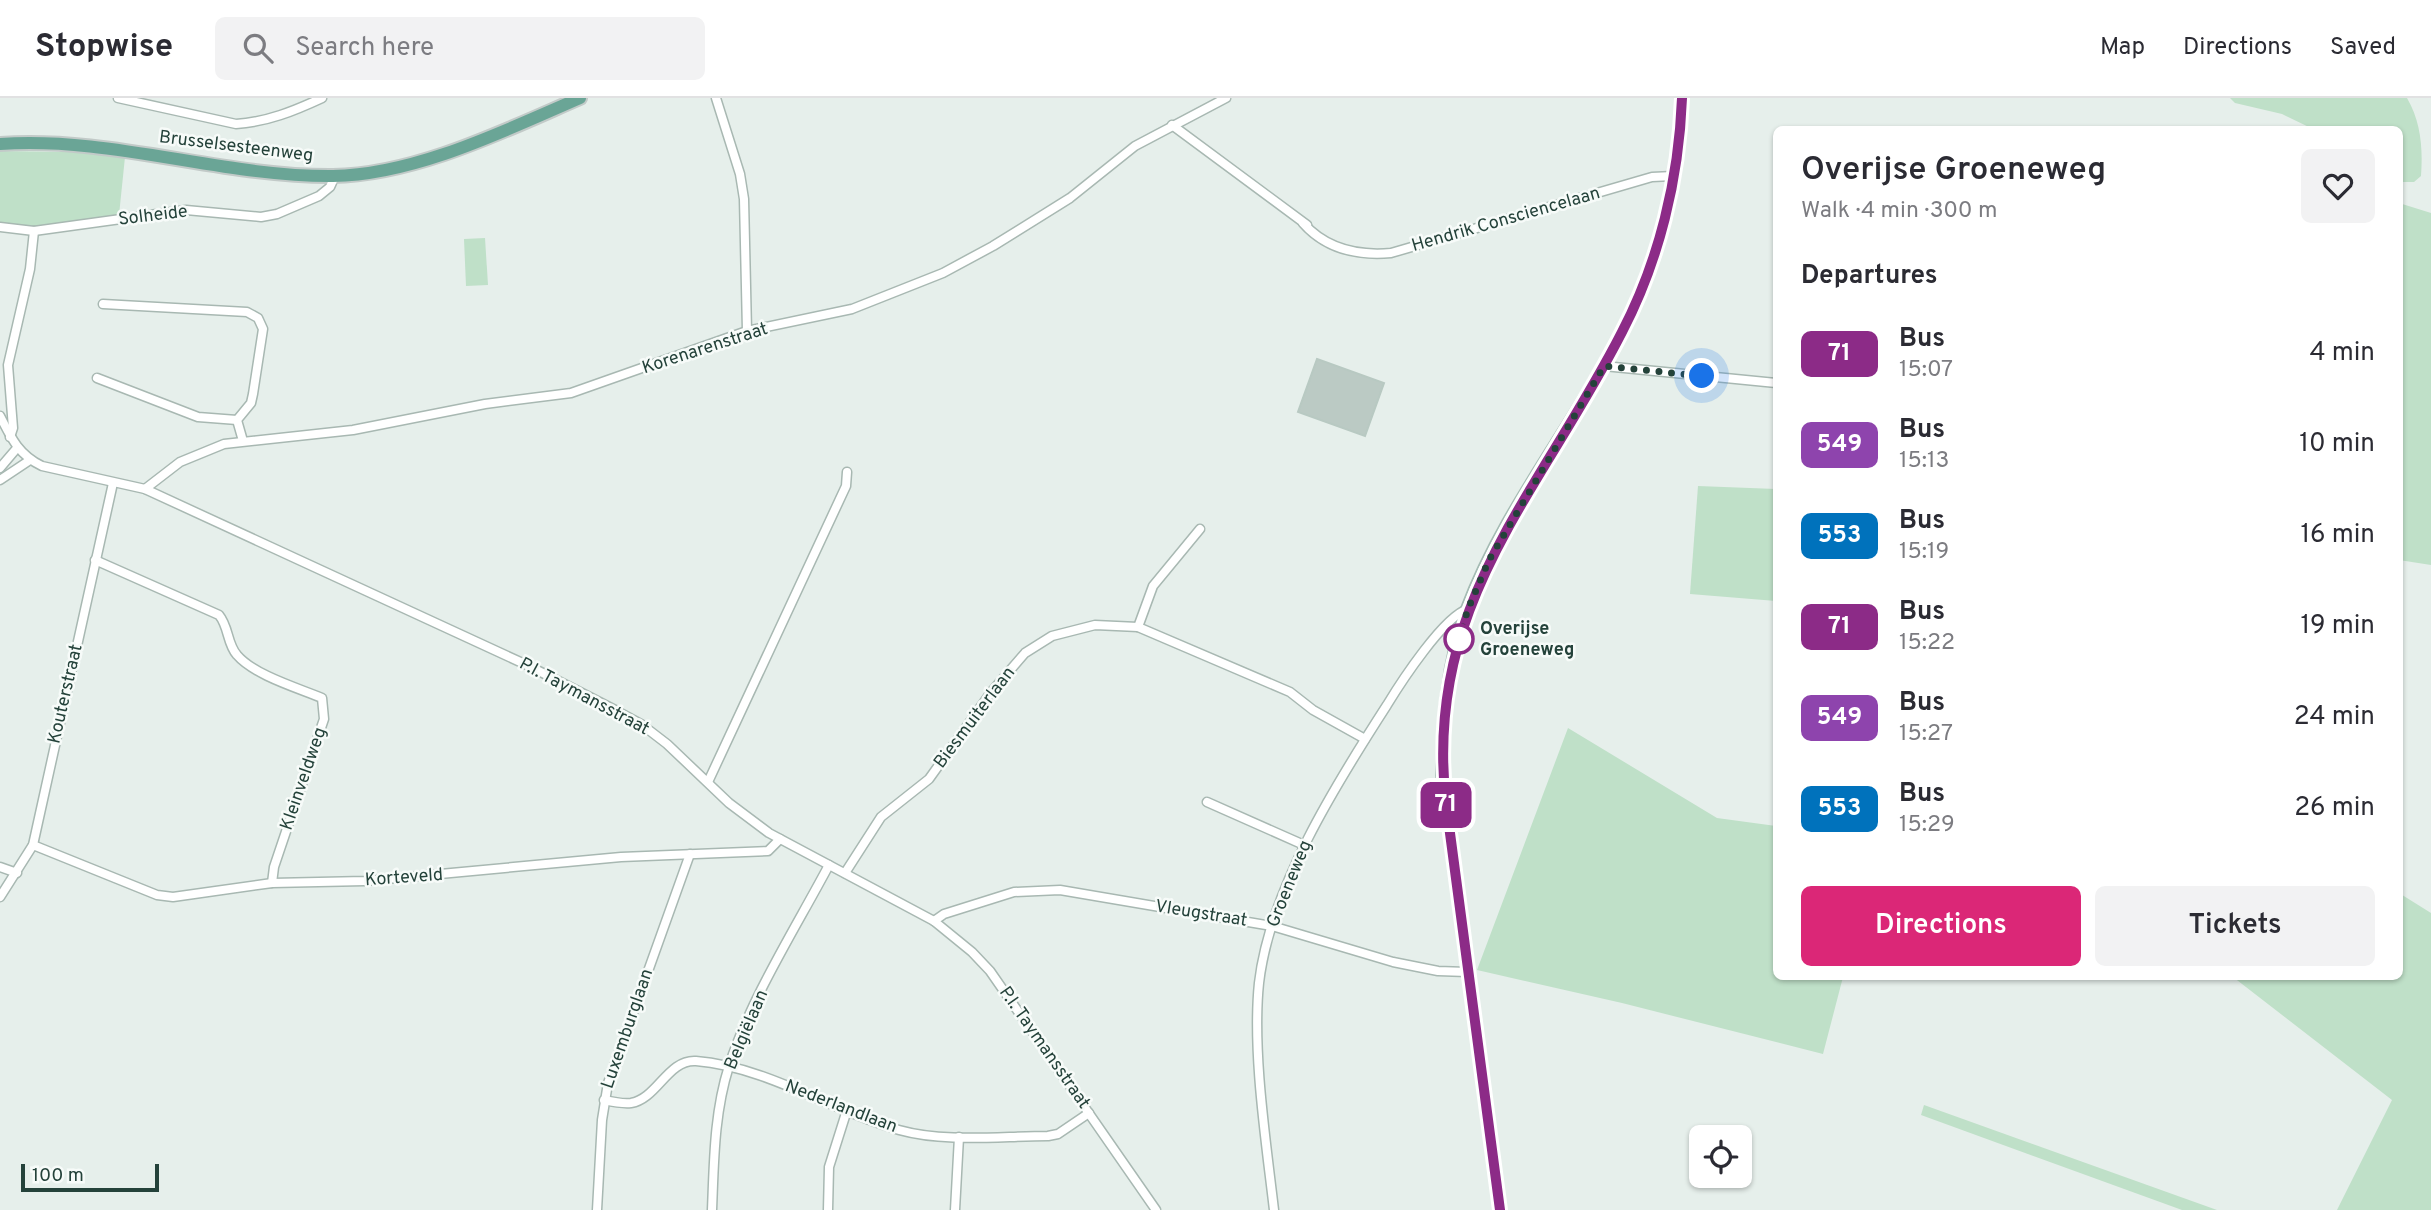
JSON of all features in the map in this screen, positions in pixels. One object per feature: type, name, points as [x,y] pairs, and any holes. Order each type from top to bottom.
[{"type":"main road","name":"Brusselsesteenweg","points":[[0,144],[96,147],[276,172],[335,176],[368,174],[419,162],[580,98]]},
{"type":"street","points":[[118,98],[236,124],[252,123],[291,112],[322,98]]},
{"type":"street","points":[[716,98],[740,174],[744,199],[747,331]]},
{"type":"street","name":"Korenarenstraat","points":[[145,489],[180,462],[199,452],[243,441],[353,430],[485,404],[570,393],[747,331],[852,309],[943,273],[1070,198],[1135,146],[1226,98]]},
{"type":"street","points":[[1500,1210],[1467,972],[1442,763],[1443,715],[1453,657],[1468,609],[1489,560],[1604,366],[1647,276],[1663,224],[1673,176],[1682,98]]},
{"type":"street","name":"Hendrik Consciencelaan","points":[[1172,125],[1303,223],[1338,246],[1367,255],[1391,253],[1652,177],[1673,176]]},
{"type":"street","name":"Solheide","points":[[0,227],[34,231],[186,210],[261,217],[277,214],[319,196],[330,187],[335,176]]},
{"type":"street","points":[[10,437],[13,428],[8,365],[30,269],[34,231]]},
{"type":"street","points":[[103,304],[247,312],[258,318],[263,328],[253,394],[251,403],[237,420]]},
{"type":"street","points":[[1604,366],[1773,383]]},
{"type":"street","points":[[97,378],[198,417],[237,420]]},
{"type":"street","name":"P.I. Taymansstraat","points":[[0,415],[17,448],[30,460],[42,466],[145,489],[529,666],[641,724],[667,744],[729,803],[780,839],[934,921],[972,952],[990,971],[1156,1210]]},
{"type":"street","points":[[237,420],[243,441]]},
{"type":"street","points":[[0,468],[17,448]]},
{"type":"street","points":[[0,480],[30,460]]},
{"type":"street","points":[[708,782],[846,486],[847,472]]},
{"type":"street","name":"Kouterstraat","points":[[0,897],[33,845],[113,483]]},
{"type":"street","points":[[1138,627],[1153,586],[1200,529]]},
{"type":"street","name":"Kleinveldweg","points":[[95,560],[219,615],[226,624],[235,654],[248,666],[322,698],[324,719],[274,867],[272,883]]},
{"type":"street","name":"Groeneweg","points":[[1274,1210],[1259,1069],[1258,996],[1272,926],[1304,845],[1365,739],[1399,687],[1450,619],[1468,609]]},
{"type":"street","name":"Biesmuiterlaan","points":[[845,873],[881,817],[929,779],[992,691],[1025,653],[1052,636],[1095,625],[1138,627],[1290,692],[1313,710],[1365,739]]},
{"type":"street","points":[[1207,802],[1304,845]]},
{"type":"street","name":"Korteveld","points":[[33,845],[157,895],[173,897],[272,883],[365,881],[621,858],[768,851],[780,839]]},
{"type":"street","name":"Luxemburglaan","points":[[597,1210],[604,1100],[608,1083],[690,854]]},
{"type":"street","name":"Belgiëlaan","points":[[712,1210],[716,1126],[729,1067],[764,988],[829,864]]},
{"type":"street","points":[[0,867],[17,873]]},
{"type":"street","name":"Vleugstraat","points":[[934,921],[944,914],[1014,892],[1060,890],[1272,926],[1380,959],[1438,971],[1467,972]]},
{"type":"street","name":"Nederlandlaan","points":[[604,1100],[632,1103],[643,1099],[680,1065],[692,1061],[750,1072],[898,1130],[931,1136],[1058,1134],[1089,1113]]},
{"type":"street","points":[[828,1210],[830,1167],[847,1110]]},
{"type":"street","points":[[956,1210],[959,1137]]},
{"type":"green space","points":[[2230,98],[2407,98],[2420,136],[2421,176],[2414,182],[2403,182],[2403,126],[2307,126],[2282,114],[2235,103]]},
{"type":"green space","points":[[0,151],[70,152],[125,157],[119,215],[111,219],[33,228],[0,224]]},
{"type":"green space","points":[[2403,204],[2431,213],[2431,565],[2403,561]]},
{"type":"green space","points":[[485,238],[488,285],[466,286],[464,239]]},
{"type":"green space","points":[[1698,486],[1773,489],[1773,601],[1690,594]]},
{"type":"green space","points":[[1568,728],[1717,818],[1773,826],[1773,980],[1842,980],[1823,1054],[1622,1003],[1477,970]]},
{"type":"green space","points":[[2403,896],[2431,913],[2431,1210],[2337,1210],[2392,1100],[2237,980],[2403,980]]},
{"type":"green space","points":[[1924,1105],[2217,1210],[2182,1210],[1921,1115]]},
{"type":"building","points":[[1317,359],[1384,383],[1365,436],[1298,412]]},
{"type":"bus line","name":"71","points":[[1500,1210],[1458,912],[1442,775],[1443,715],[1453,657],[1468,609],[1489,560],[1604,366],[1647,276],[1663,224],[1673,176],[1682,98]]},
{"type":"place","name":"Overijse Groeneweg","points":[[1459,639]]},
{"type":"route","points":[[1459,639],[1468,609],[1489,560],[1604,366],[1702,376]]}]
